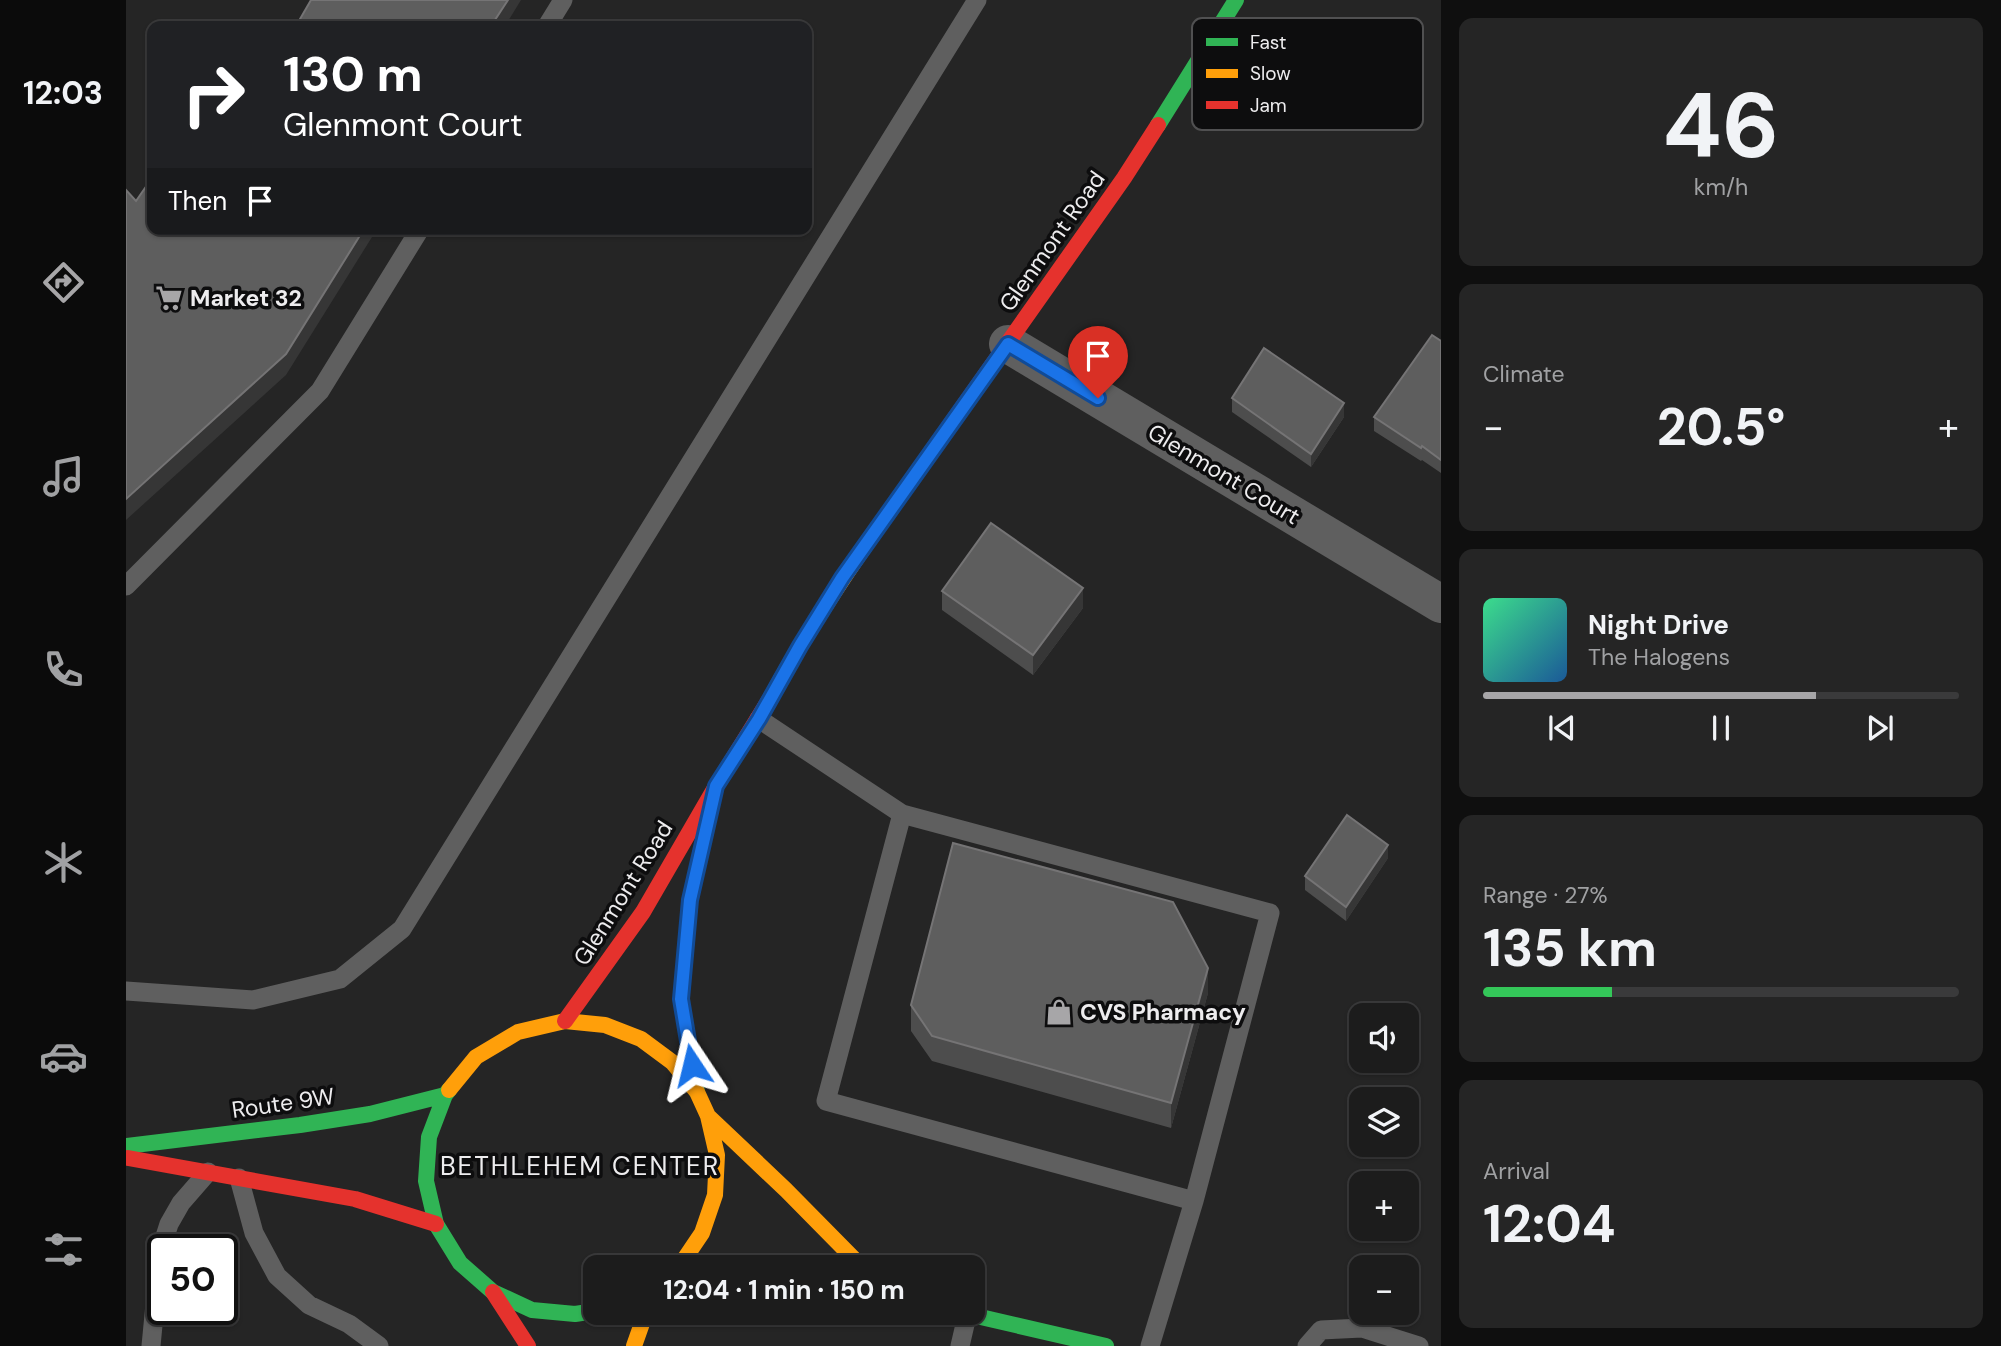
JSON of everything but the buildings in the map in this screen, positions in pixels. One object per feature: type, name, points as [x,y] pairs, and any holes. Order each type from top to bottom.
[{"type":"main road","name":"Glenmont Road","points":[[1225,18],[1236,0]]},
{"type":"main road","name":"Glenmont Road","points":[[565,1021],[643,912],[842,578],[1124,178],[1192,70]]},
{"type":"main road","name":"Glenmont Road","points":[[696,1092],[681,999],[690,900],[716,786]]},
{"type":"main road","points":[[528,1346],[493,1292],[460,1262],[436,1224],[426,1181],[429,1136],[445,1095],[476,1057],[518,1032],[565,1021],[605,1026],[641,1039],[672,1062],[696,1092],[708,1116],[717,1155],[715,1195],[702,1233],[688,1255]]},
{"type":"main road","name":"Route 9W","points":[[126,1146],[370,1114],[445,1095]]},
{"type":"main road","points":[[708,1116],[850,1255]]},
{"type":"main road","points":[[126,1158],[355,1199],[436,1224]]},
{"type":"main road","points":[[493,1292],[532,1310],[583,1313]]},
{"type":"main road","points":[[985,1319],[1105,1346]]},
{"type":"main road","points":[[634,1346],[641,1325]]},
{"type":"street","name":"Glenmont Court","points":[[1008,344],[1441,604]]},
{"type":"lane","points":[[550,21],[563,0]]},
{"type":"lane","points":[[126,991],[253,1000],[340,979],[402,929],[977,0]]},
{"type":"lane","points":[[126,586],[320,391],[416,235]]},
{"type":"lane","points":[[759,719],[902,814],[1270,913],[1194,1201],[1150,1346]]},
{"type":"lane","points":[[902,814],[825,1101],[1194,1201]]},
{"type":"lane","points":[[151,1346],[160,1252],[169,1224],[181,1203],[208,1172]]},
{"type":"lane","points":[[239,1178],[254,1233],[276,1276],[309,1305],[349,1324],[379,1346]]},
{"type":"lane","points":[[960,1346],[962,1325]]},
{"type":"lane","points":[[1307,1346],[1321,1330],[1362,1328],[1419,1346]]},
{"type":"traffic: fast","points":[[1225,18],[1236,0]]},
{"type":"traffic: fast","points":[[1158,125],[1192,71]]},
{"type":"traffic: fast","points":[[697,1092],[681,999],[690,900],[708,822]]},
{"type":"traffic: fast","points":[[449,1090],[429,1137],[426,1181],[436,1224],[460,1263],[493,1292],[532,1310],[583,1313]]},
{"type":"traffic: fast","points":[[126,1146],[370,1114],[445,1095]]},
{"type":"traffic: fast","points":[[985,1318],[1106,1346]]},
{"type":"traffic: slow","points":[[771,697],[824,608],[921,466]]},
{"type":"traffic: slow","points":[[449,1090],[476,1057],[518,1032],[565,1021],[605,1025],[641,1039],[672,1062],[697,1092],[708,1116],[717,1155],[715,1195],[702,1233],[687,1255]]},
{"type":"traffic: slow","points":[[708,1116],[850,1255]]},
{"type":"traffic: slow","points":[[634,1346],[641,1325]]},
{"type":"traffic: jam","points":[[921,466],[1124,178],[1158,125]]},
{"type":"traffic: jam","points":[[565,1021],[643,912],[771,697]]},
{"type":"traffic: jam","points":[[128,1158],[355,1199],[436,1224]]},
{"type":"traffic: jam","points":[[493,1292],[528,1346]]},
{"type":"place","name":"Market 32","points":[[169,298]]},
{"type":"place","name":"CVS Pharmacy","points":[[1059,1012]]},
{"type":"district","name":"BETHLEHEM CENTER","points":[[580,1166]]},
{"type":"route","points":[[692,1065],[681,999],[690,900],[716,786],[759,719],[800,646],[842,578],[1008,344],[1098,398]]}]
